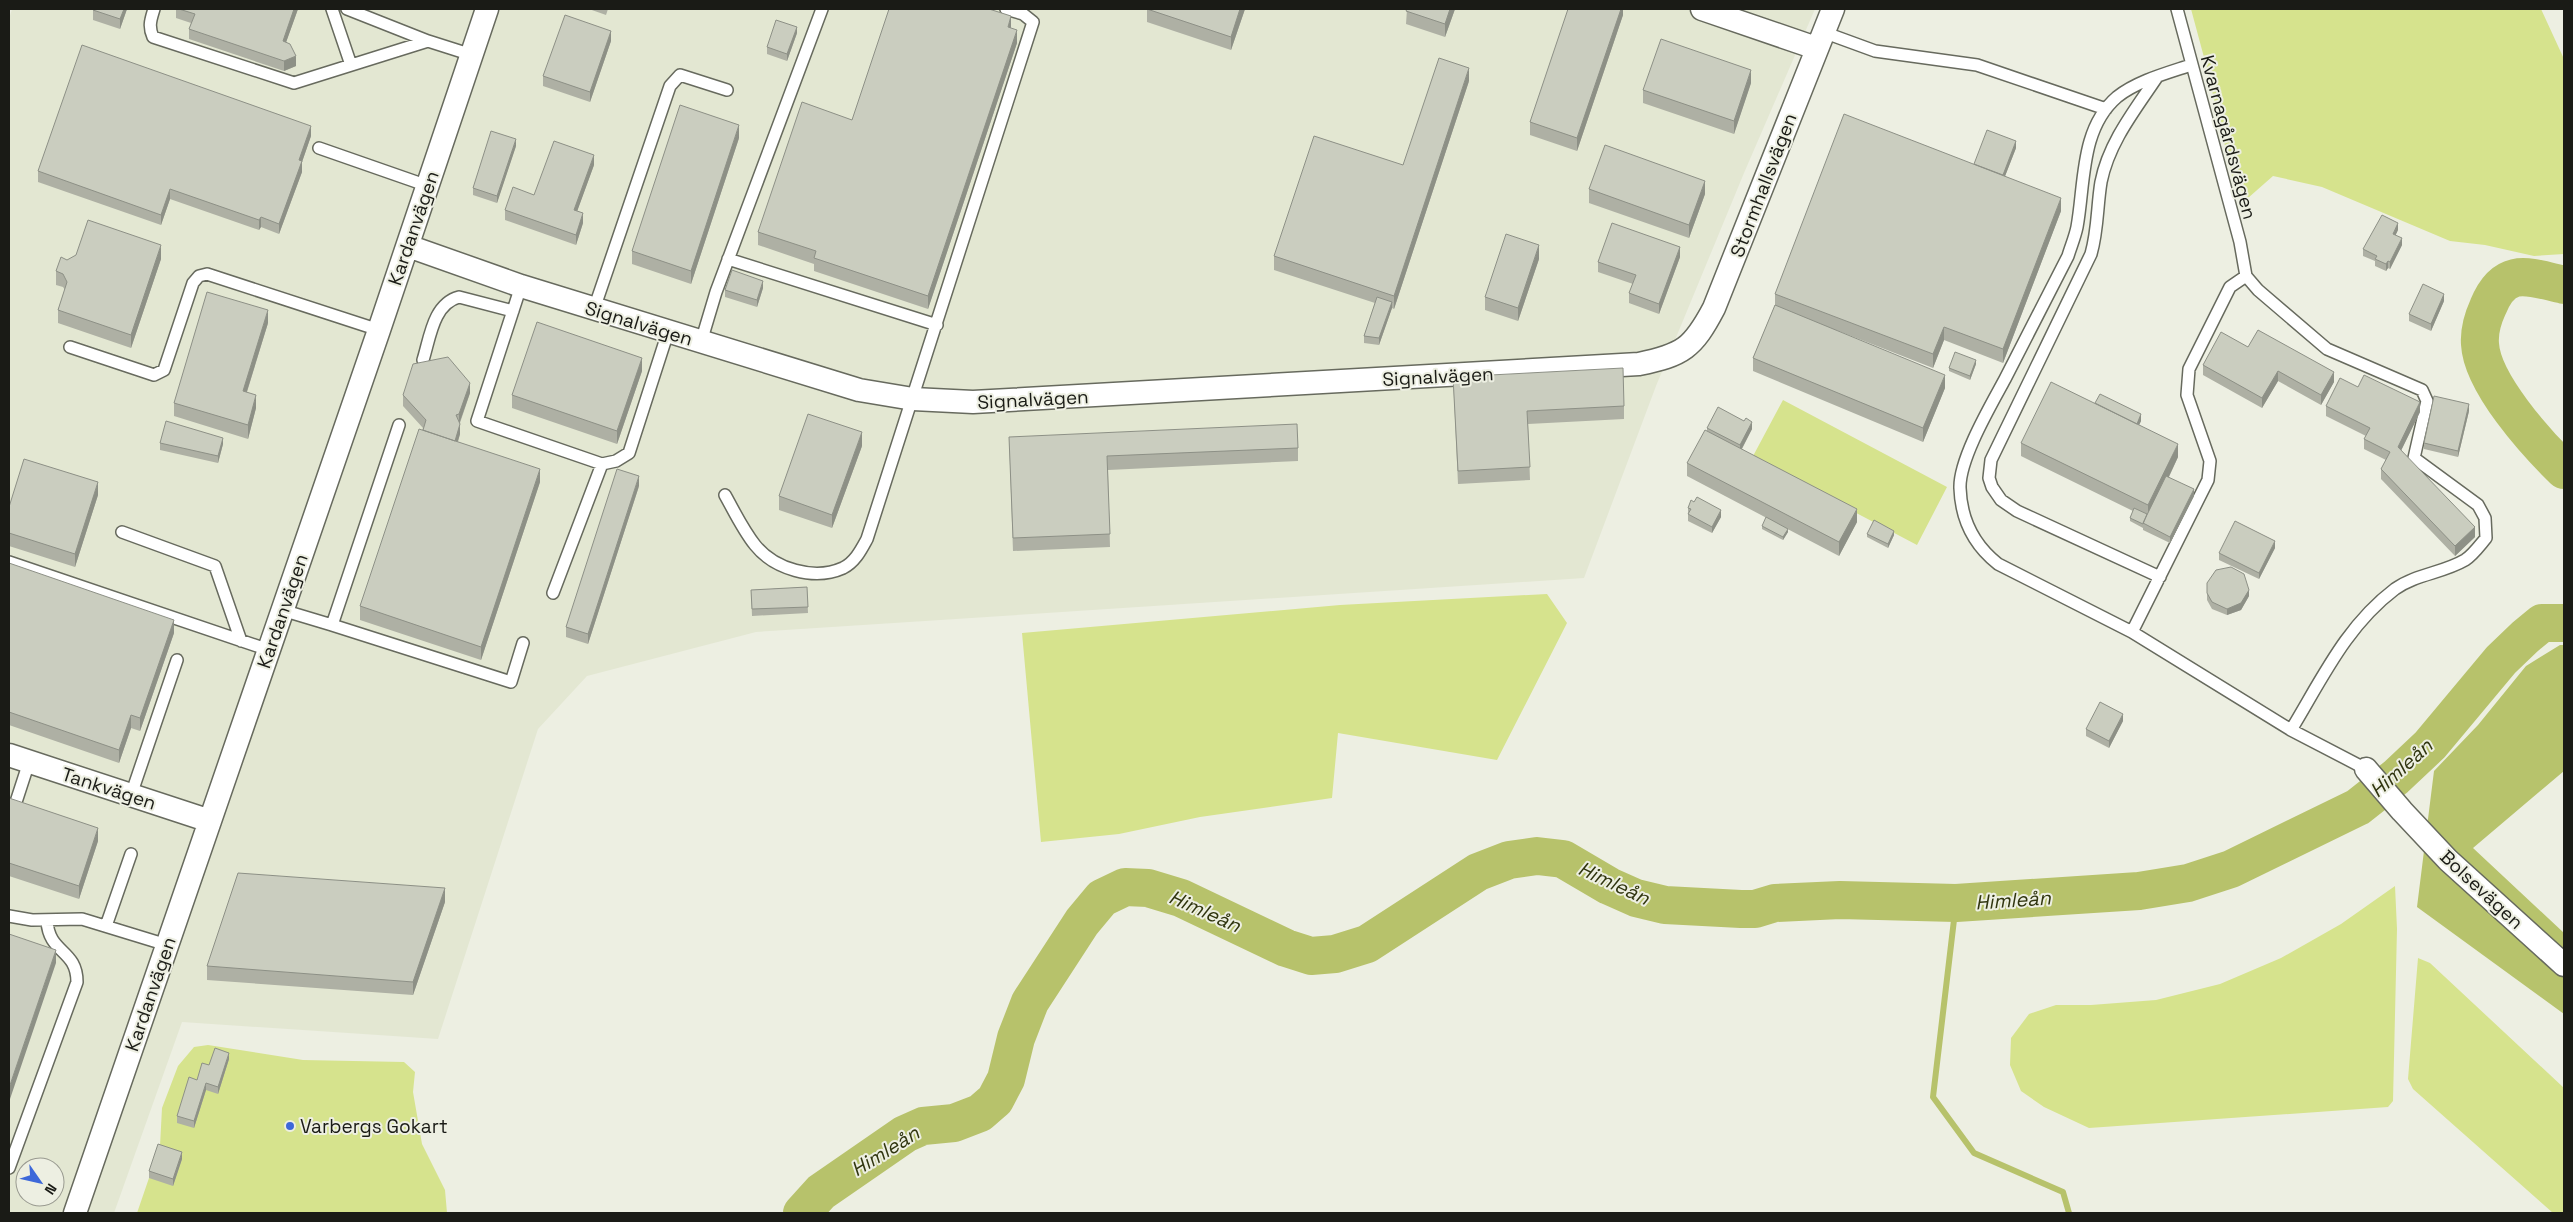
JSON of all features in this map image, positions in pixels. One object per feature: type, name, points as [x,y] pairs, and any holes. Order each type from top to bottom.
[{"type":"street","name":"Kardanvägen","points":[[74,1213],[408,246],[487,9]]},
{"type":"street","points":[[1702,9],[1820,40]]},
{"type":"street","name":"Stormhallsvägen","points":[[1680,352],[1690,345],[1702,330],[1714,308],[1832,9]]},
{"type":"street","name":"Signalvägen","points":[[408,246],[521,286],[859,390],[913,399],[972,402],[1609,366],[1639,364],[1680,352]]},
{"type":"street","name":"Tankvägen","points":[[19,759],[210,821]]},
{"type":"street","name":"Bolsevägen","points":[[2366,769],[2448,860],[2564,965]]},
{"type":"lane","points":[[154,9],[150,22],[150,30],[153,37],[294,83],[428,41]]},
{"type":"lane","points":[[332,9],[351,65]]},
{"type":"lane","points":[[347,9],[428,41],[472,55]]},
{"type":"lane","points":[[701,342],[728,259],[822,9]]},
{"type":"lane","points":[[725,495],[755,545],[784,568],[802,572],[818,572],[843,568],[857,557],[867,539],[1033,22],[1023,14],[1006,9]]},
{"type":"lane","name":"Kvarnagårdsvägen","points":[[2177,9],[2229,201],[2246,276]]},
{"type":"lane","points":[[1820,40],[1977,65],[2106,109]]},
{"type":"lane","points":[[2191,65],[2131,88],[2106,109],[2097,124],[2086,154],[2077,227],[2068,256],[1981,424],[1965,465],[1960,487],[1970,531],[1982,551],[1998,564],[2132,632],[2291,730],[2366,769]]},
{"type":"lane","points":[[594,309],[670,86],[680,75],[727,90]]},
{"type":"lane","points":[[2156,77],[2117,136],[2101,183],[2096,235],[2092,254],[2007,423],[1991,460],[1988,478],[2001,500],[2017,511],[2160,577]]},
{"type":"lane","points":[[318,148],[428,186]]},
{"type":"lane","points":[[728,259],[937,325]]},
{"type":"lane","points":[[70,347],[154,375],[160,374],[164,370],[193,284],[199,276],[207,274],[379,330]]},
{"type":"lane","points":[[2132,632],[2208,480],[2210,461],[2187,395],[2189,369],[2230,287],[2246,276],[2258,290],[2327,349],[2422,390],[2427,401],[2414,458],[2478,505],[2485,518],[2486,538],[2466,560],[2418,577],[2396,589],[2369,612],[2336,652],[2291,730]]},
{"type":"lane","points":[[521,286],[477,421],[602,464],[616,462],[629,453],[668,332]]},
{"type":"lane","points":[[423,360],[439,311],[451,299],[459,297],[513,311]]},
{"type":"lane","points":[[332,625],[399,425]]},
{"type":"lane","points":[[553,593],[602,464]]},
{"type":"lane","points":[[122,532],[215,566],[241,641]]},
{"type":"lane","points":[[9,562],[269,650]]},
{"type":"lane","points":[[282,610],[511,682],[523,644]]},
{"type":"lane","points":[[131,795],[178,660]]},
{"type":"lane","points":[[16,802],[19,759]]},
{"type":"lane","points":[[106,926],[131,854]]},
{"type":"lane","points":[[9,916],[47,921],[72,918],[106,926],[167,945]]},
{"type":"lane","points":[[9,1168],[77,982],[77,970],[73,962],[52,942],[48,934],[47,921]]},
{"type":"shaded area","points":[[12,9],[1815,9],[1744,173],[1656,386],[1584,578],[756,632],[587,676],[538,729],[438,1039],[182,1022],[114,1213],[9,1213],[9,19]]},
{"type":"green space","points":[[2191,9],[2541,9],[2564,59],[2564,254],[2534,256],[2485,245],[2450,241],[2322,187],[2273,176],[2248,198],[2233,180]]},
{"type":"green space","points":[[1783,400],[1947,487],[1917,545],[1752,458]]},
{"type":"green space","points":[[1547,594],[1567,623],[1497,760],[1338,733],[1332,798],[1200,817],[1119,834],[1041,842],[1022,633],[1340,605]]},
{"type":"green space","points":[[2560,645],[2564,645],[2564,771],[2473,848],[2564,933],[2564,1014],[2417,907],[2434,771],[2478,725],[2526,666]]},
{"type":"green space","points":[[2395,886],[2397,929],[2393,1101],[2388,1107],[2089,1128],[2044,1107],[2021,1091],[2010,1065],[2011,1038],[2029,1014],[2056,1005],[2091,1005],[2156,1000],[2220,984],[2281,958],[2341,924]]},
{"type":"green space","points":[[2418,958],[2430,963],[2564,1088],[2564,1213],[2553,1213],[2413,1089],[2408,1079]]},
{"type":"green space","name":"Varbergs Gokart","points":[[208,1045],[303,1060],[404,1062],[415,1072],[413,1092],[422,1144],[445,1190],[447,1213],[137,1213],[160,1146],[162,1108],[178,1066],[194,1047]]},
{"type":"building","points":[[93,9],[124,9],[120,19]]},
{"type":"building","points":[[179,9],[294,9],[283,41],[290,44],[296,56],[284,61],[189,29],[195,14]]},
{"type":"building","points":[[889,9],[989,9],[1011,16],[1008,27],[1017,30],[928,296],[814,258],[816,251],[758,232],[802,102],[852,120]]},
{"type":"building","points":[[1147,9],[1240,9],[1231,37]]},
{"type":"building","points":[[1407,9],[1450,9],[1445,24],[1406,11]]},
{"type":"building","points":[[1568,9],[1621,9],[1577,138],[1530,122]]},
{"type":"building","points":[[565,15],[611,31],[590,92],[543,76]]},
{"type":"building","points":[[776,20],[797,27],[787,54],[767,47]]},
{"type":"building","points":[[1661,39],[1751,70],[1734,121],[1643,90]]},
{"type":"building","points":[[82,45],[311,126],[299,160],[302,161],[279,224],[261,217],[259,220],[170,189],[161,215],[38,171]]},
{"type":"building","points":[[1439,58],[1469,68],[1394,296],[1274,256],[1314,136],[1403,165]]},
{"type":"building","points":[[680,105],[739,125],[691,271],[632,251]]},
{"type":"building","points":[[1844,114],[2061,198],[2003,349],[1944,327],[1933,354],[1775,294]]},
{"type":"building","points":[[1987,130],[2016,141],[2003,175],[1974,164]]},
{"type":"building","points":[[491,131],[516,139],[497,196],[473,188]]},
{"type":"building","points":[[554,141],[594,155],[574,210],[583,213],[576,235],[505,210],[513,187],[534,195]]},
{"type":"building","points":[[1605,145],[1705,181],[1689,225],[1589,189]]},
{"type":"building","points":[[2382,215],[2398,223],[2393,234],[2402,238],[2390,262],[2388,261],[2386,264],[2375,259],[2377,256],[2363,249]]},
{"type":"building","points":[[88,220],[161,245],[131,335],[58,310],[67,282],[63,274],[56,271],[61,257],[67,260],[76,255]]},
{"type":"building","points":[[1612,223],[1680,247],[1659,304],[1629,293],[1636,275],[1598,262]]},
{"type":"building","points":[[1506,234],[1539,245],[1518,308],[1485,297]]},
{"type":"building","points":[[732,270],[763,281],[757,300],[725,290]]},
{"type":"building","points":[[2423,284],[2444,294],[2431,324],[2409,314]]},
{"type":"building","points":[[207,292],[268,310],[243,391],[256,395],[248,425],[174,403]]},
{"type":"building","points":[[1377,297],[1392,302],[1379,338],[1364,336]]},
{"type":"building","points":[[1775,305],[1945,375],[1923,428],[1753,358]]},
{"type":"building","points":[[537,322],[642,358],[617,431],[512,395]]},
{"type":"building","points":[[2258,330],[2334,372],[2321,395],[2278,371],[2262,398],[2203,365],[2221,332],[2248,347]]},
{"type":"building","points":[[1955,352],[1976,360],[1970,376],[1949,368]]},
{"type":"building","points":[[448,357],[470,383],[459,414],[456,415],[460,424],[455,441],[423,430],[426,420],[403,395],[413,364]]},
{"type":"building","points":[[1623,368],[1624,406],[1527,411],[1530,467],[1458,471],[1453,377]]},
{"type":"building","points":[[2364,375],[2420,402],[2398,447],[2475,527],[2455,546],[2381,469],[2390,452],[2364,439],[2370,428],[2326,406],[2340,378],[2358,387]]},
{"type":"building","points":[[2051,382],[2178,444],[2148,505],[2021,443]]},
{"type":"building","points":[[2100,394],[2141,414],[2137,424],[2095,403]]},
{"type":"building","points":[[2434,396],[2469,404],[2458,451],[2424,443]]},
{"type":"building","points":[[1718,407],[1744,421],[1746,418],[1752,422],[1740,445],[1707,428]]},
{"type":"building","points":[[808,414],[862,432],[832,515],[779,496]]},
{"type":"building","points":[[166,421],[223,438],[218,456],[160,443]]},
{"type":"building","points":[[1297,424],[1298,448],[1107,456],[1110,534],[1013,538],[1009,437]]},
{"type":"building","points":[[419,429],[540,469],[481,647],[360,606]]},
{"type":"building","points":[[1705,430],[1857,509],[1839,542],[1687,463]]},
{"type":"building","points":[[24,459],[98,482],[75,554],[9,533],[9,507]]},
{"type":"building","points":[[617,469],[639,476],[588,634],[566,627]]},
{"type":"building","points":[[2166,476],[2194,489],[2170,537],[2143,523]]},
{"type":"building","points":[[1697,497],[1721,510],[1712,527],[1688,514],[1691,509],[1688,508],[1691,500],[1694,502]]},
{"type":"building","points":[[2134,508],[2147,514],[2143,524],[2130,518]]},
{"type":"building","points":[[1766,517],[1788,529],[1783,537],[1762,526]]},
{"type":"building","points":[[1874,520],[1894,531],[1888,544],[1867,534]]},
{"type":"building","points":[[2235,521],[2275,541],[2259,573],[2219,553]]},
{"type":"building","points":[[9,563],[174,620],[140,718],[131,715],[119,750],[9,712]]},
{"type":"building","points":[[2231,567],[2244,574],[2249,590],[2241,603],[2227,609],[2212,602],[2207,593],[2207,583],[2216,570]]},
{"type":"building","points":[[807,587],[808,607],[752,609],[751,590]]},
{"type":"building","points":[[2100,702],[2123,714],[2109,741],[2086,729]]},
{"type":"building","points":[[9,798],[98,828],[79,886],[9,863]]},
{"type":"building","points":[[238,873],[445,888],[413,982],[207,966]]},
{"type":"building","points":[[9,934],[56,950],[9,1088]]},
{"type":"building","points":[[215,1048],[229,1053],[218,1087],[206,1083],[194,1121],[177,1116],[189,1077],[197,1080],[202,1063],[209,1065]]},
{"type":"building","points":[[158,1144],[182,1152],[173,1179],[149,1171]]},
{"type":"waterway","name":"Himleån","points":[[2564,285],[2529,277],[2510,279],[2495,294],[2486,311],[2480,339],[2483,360],[2500,394],[2526,429],[2564,470]]},
{"type":"waterway","name":"Himleån","points":[[802,1213],[821,1192],[905,1134],[923,1126],[954,1123],[980,1113],[995,1100],[1006,1079],[1016,1038],[1030,1002],[1082,922],[1102,898],[1125,887],[1148,888],[1181,898],[1286,948],[1311,956],[1335,954],[1367,944],[1478,872],[1509,860],[1537,856],[1563,859],[1609,886],[1636,898],[1665,905],[1741,909],[1755,909],[1775,903],[1840,900],[1956,903],[2139,891],[2188,883],[2231,869],[2358,807],[2396,777],[2430,745],[2501,660],[2525,637],[2542,623],[2564,623]]},
{"type":"waterway","points":[[1956,903],[1933,1097],[1974,1153],[2063,1192],[2069,1213]]},
{"type":"place","name":"Varbergs Gokart","points":[[290,1126]]}]
